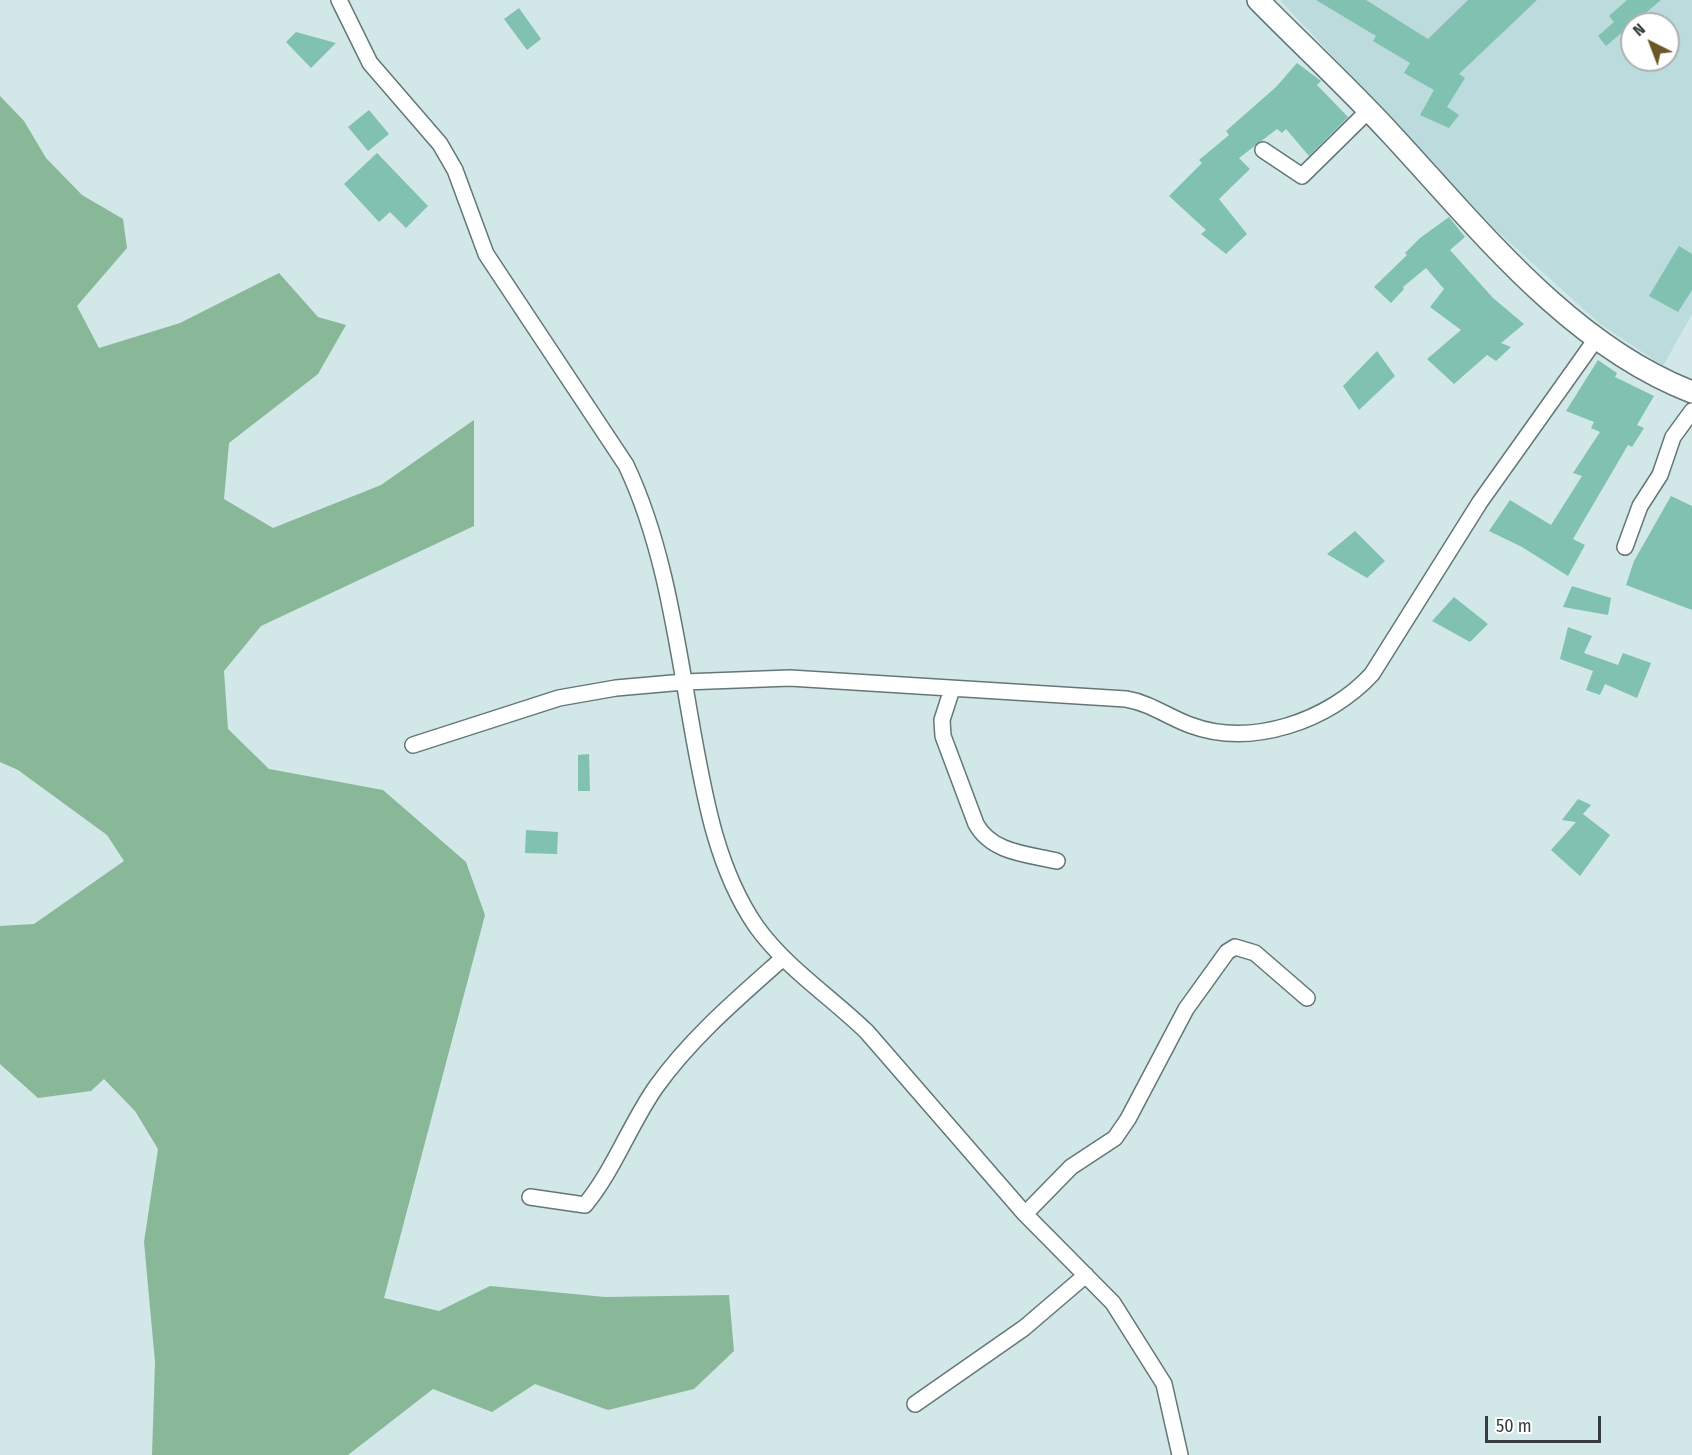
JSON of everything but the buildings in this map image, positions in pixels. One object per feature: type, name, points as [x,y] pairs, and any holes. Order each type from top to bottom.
[{"type":"street","points":[[339,0],[370,63],[440,144],[454,170],[486,254],[626,465],[636,486],[652,536],[684,682],[704,793],[718,847],[734,887],[755,924],[782,959],[843,1009],[867,1032],[1025,1214],[1113,1303],[1164,1384],[1180,1455]]},
{"type":"street","points":[[1258,0],[1369,110],[1495,246],[1596,339],[1636,368],[1692,392]]},
{"type":"street","points":[[1263,150],[1302,177],[1369,110]]},
{"type":"street","points":[[412,745],[559,698],[616,688],[684,682],[790,678],[1141,702],[1189,725],[1233,734],[1257,734],[1314,715],[1359,689],[1372,674],[1480,502],[1596,339]]},
{"type":"street","points":[[1625,547],[1635,516],[1660,476],[1673,437],[1692,411]]},
{"type":"street","points":[[952,689],[942,720],[943,736],[983,838],[994,845],[1057,861]]},
{"type":"street","points":[[1025,1214],[1071,1167],[1115,1138],[1128,1119],[1186,1009],[1227,952],[1235,947],[1254,953],[1307,998]]},
{"type":"street","points":[[530,1197],[585,1205],[655,1088],[676,1061],[725,1010],[782,959]]},
{"type":"street","points":[[915,1404],[1024,1328],[1086,1275]]},
{"type":"shaded area","points":[[1280,0],[1692,0],[1692,314],[1663,366],[1600,324],[1495,229]]},
{"type":"green space","points":[[0,96],[24,121],[46,158],[82,195],[123,219],[127,248],[77,306],[99,348],[180,323],[279,273],[318,317],[346,325],[318,374],[229,443],[224,499],[273,528],[381,485],[474,420],[474,526],[261,626],[224,671],[228,729],[269,769],[383,790],[466,862],[485,915],[384,1298],[439,1311],[490,1286],[605,1297],[729,1295],[734,1351],[694,1389],[608,1410],[535,1384],[492,1412],[433,1389],[348,1455],[152,1455],[155,1362],[144,1242],[158,1149],[135,1111],[104,1079],[91,1091],[38,1098],[0,1064],[0,926],[34,924],[124,861],[107,835],[18,770],[0,762]]}]
